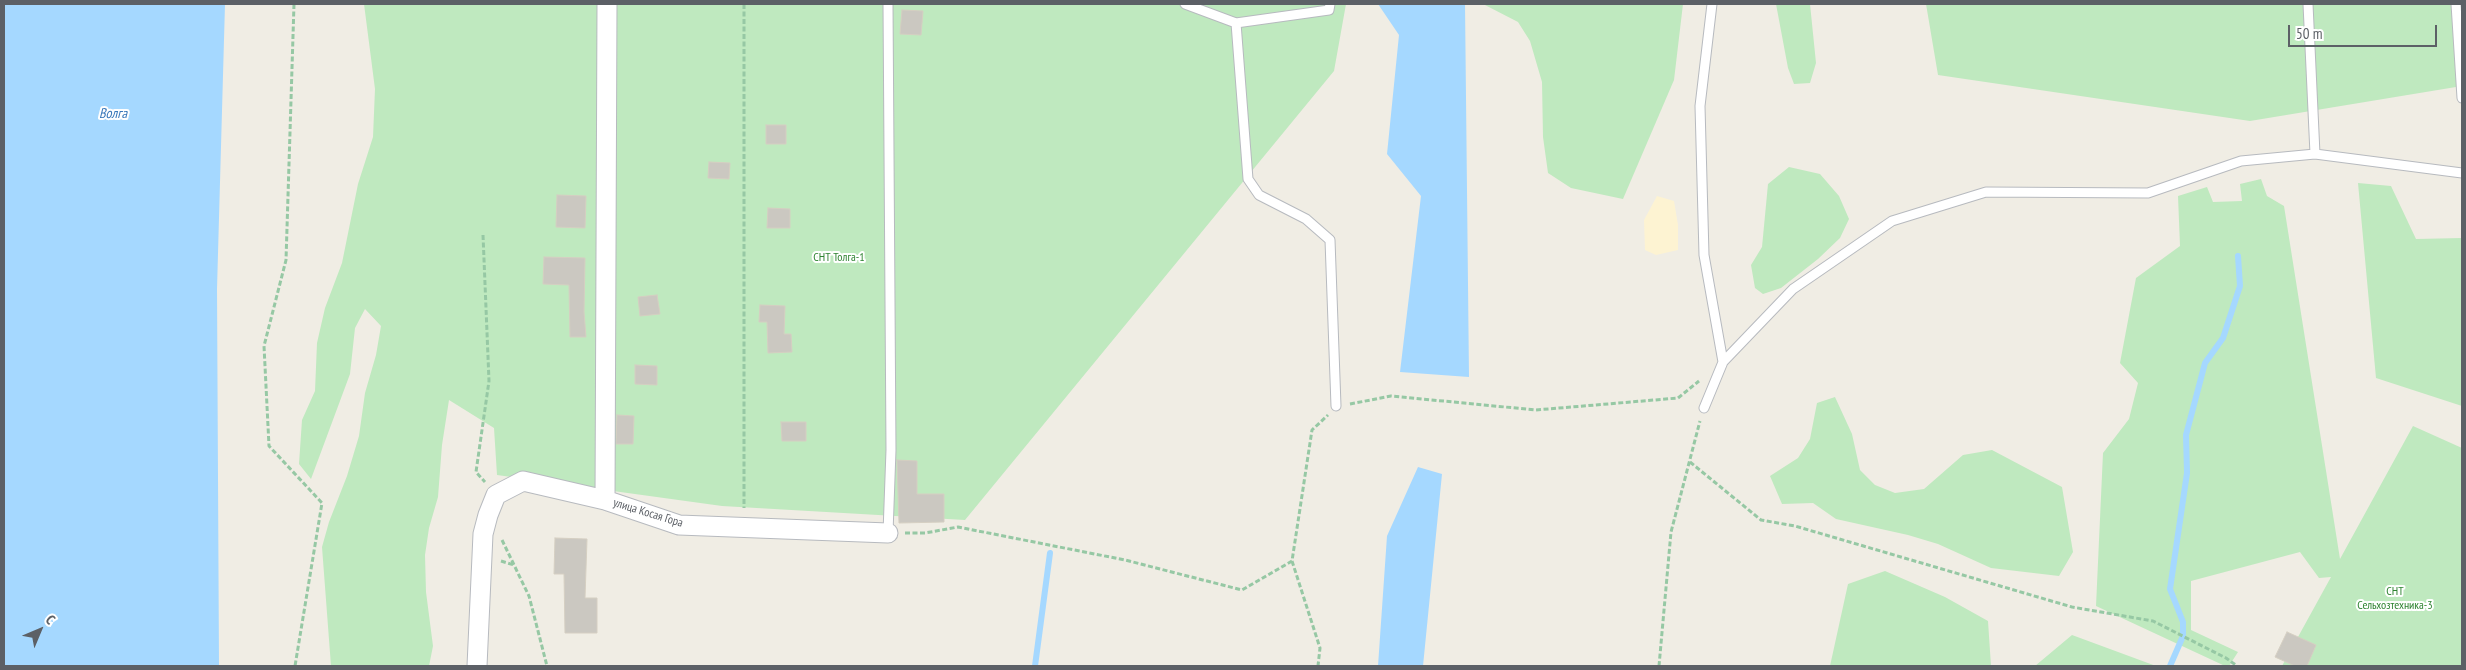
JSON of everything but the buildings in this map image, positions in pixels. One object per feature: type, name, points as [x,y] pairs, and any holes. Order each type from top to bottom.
[{"type":"street","points":[[605,500],[607,4]]},
{"type":"street","name":"улица Косая Гора","points":[[496,495],[523,481],[605,500],[679,526],[744,526],[888,533]]},
{"type":"street","points":[[477,666],[483,534],[496,495]]},
{"type":"lane","points":[[888,4],[891,440],[888,533]]},
{"type":"lane","points":[[1185,4],[1236,22],[1329,10],[1330,4]]},
{"type":"lane","points":[[1712,4],[1700,106],[1704,256],[1723,362]]},
{"type":"lane","points":[[2308,4],[2315,154]]},
{"type":"lane","points":[[2456,4],[2462,98]]},
{"type":"lane","points":[[1236,22],[1248,179],[1259,194],[1306,219],[1330,240],[1336,406]]},
{"type":"lane","points":[[1704,408],[1723,362],[1793,289],[1892,221],[1986,192],[2148,193],[2241,161],[2315,154],[2462,173]]},
{"type":"path","points":[[294,4],[286,260],[264,346],[269,446],[322,503],[295,666]]},
{"type":"path","points":[[744,4],[744,526]]},
{"type":"path","points":[[483,235],[489,381],[476,472],[496,495]]},
{"type":"path","points":[[1318,666],[1320,648],[1292,561],[1312,430],[1336,406],[1391,396],[1536,410],[1678,398],[1723,362]]},
{"type":"path","points":[[1659,666],[1671,532],[1704,408]]},
{"type":"path","points":[[1690,462],[1762,520],[1795,526],[2072,607],[2154,621],[2226,658],[2237,666]]},
{"type":"path","points":[[488,515],[529,596],[547,666]]},
{"type":"path","points":[[888,533],[925,533],[958,527],[1125,560],[1242,590],[1292,561]]},
{"type":"green space","name":"СНТ Толга-1","points":[[364,4],[1346,4],[1334,71],[965,520],[722,506],[497,475],[494,428],[449,400],[442,445],[438,497],[429,528],[425,555],[426,592],[433,646],[429,666],[331,666],[322,547],[359,436],[365,393],[376,355],[381,326],[365,309],[355,328],[350,374],[311,479],[299,464],[302,420],[315,391],[317,343],[325,308],[342,263],[358,184],[373,137],[375,89]]},
{"type":"green space","points":[[1483,4],[1683,4],[1674,80],[1623,199],[1571,188],[1548,173],[1543,137],[1542,82],[1530,41],[1518,22]]},
{"type":"green space","points":[[1776,4],[1810,4],[1816,63],[1810,83],[1794,84],[1788,68]]},
{"type":"green space","points":[[1926,4],[2462,4],[2462,86],[2250,121],[1938,75]]},
{"type":"green space","points":[[1789,167],[1820,174],[1839,196],[1849,219],[1840,238],[1818,259],[1781,288],[1763,294],[1755,288],[1751,265],[1762,247],[1768,184]]},
{"type":"green space","name":"СНТ Сельхозтехника-3","points":[[2261,179],[2267,196],[2284,206],[2340,559],[2413,426],[2462,448],[2462,666],[2282,666],[2331,577],[2319,578],[2300,552],[2191,581],[2191,630],[2238,652],[2229,666],[2225,666],[2096,606],[2103,453],[2129,419],[2138,383],[2120,363],[2136,278],[2180,246],[2178,196],[2207,187],[2213,202],[2242,201],[2240,184]]},
{"type":"green space","points":[[2358,183],[2391,186],[2416,239],[2462,238],[2462,406],[2376,378]]},
{"type":"green space","points":[[1835,397],[1852,434],[1860,470],[1875,485],[1895,493],[1924,489],[1963,455],[1992,450],[2062,487],[2073,552],[2059,576],[1991,568],[1938,544],[1908,535],[1836,519],[1813,503],[1782,504],[1770,476],[1798,458],[1810,439],[1817,403]]},
{"type":"green space","points":[[1885,571],[1945,597],[1988,621],[1991,666],[1830,666],[1848,584]]},
{"type":"green space","points":[[2072,635],[2156,666],[2035,666]]},
{"type":"sand","points":[[1657,196],[1674,201],[1678,225],[1678,250],[1656,255],[1645,250],[1644,220]]},
{"type":"water","name":"Волга","points":[[4,4],[225,4],[217,289],[219,666],[4,666]]},
{"type":"water","points":[[1378,4],[1465,4],[1469,377],[1400,372],[1421,196],[1387,154],[1399,35]]},
{"type":"water","points":[[1418,467],[1442,474],[1423,666],[1378,666],[1387,536]]},
{"type":"waterway","points":[[2170,666],[2183,636],[2183,622],[2170,589],[2187,473],[2186,435],[2205,363],[2223,338],[2240,286],[2238,256]]},
{"type":"waterway","points":[[1035,666],[1050,553]]}]
